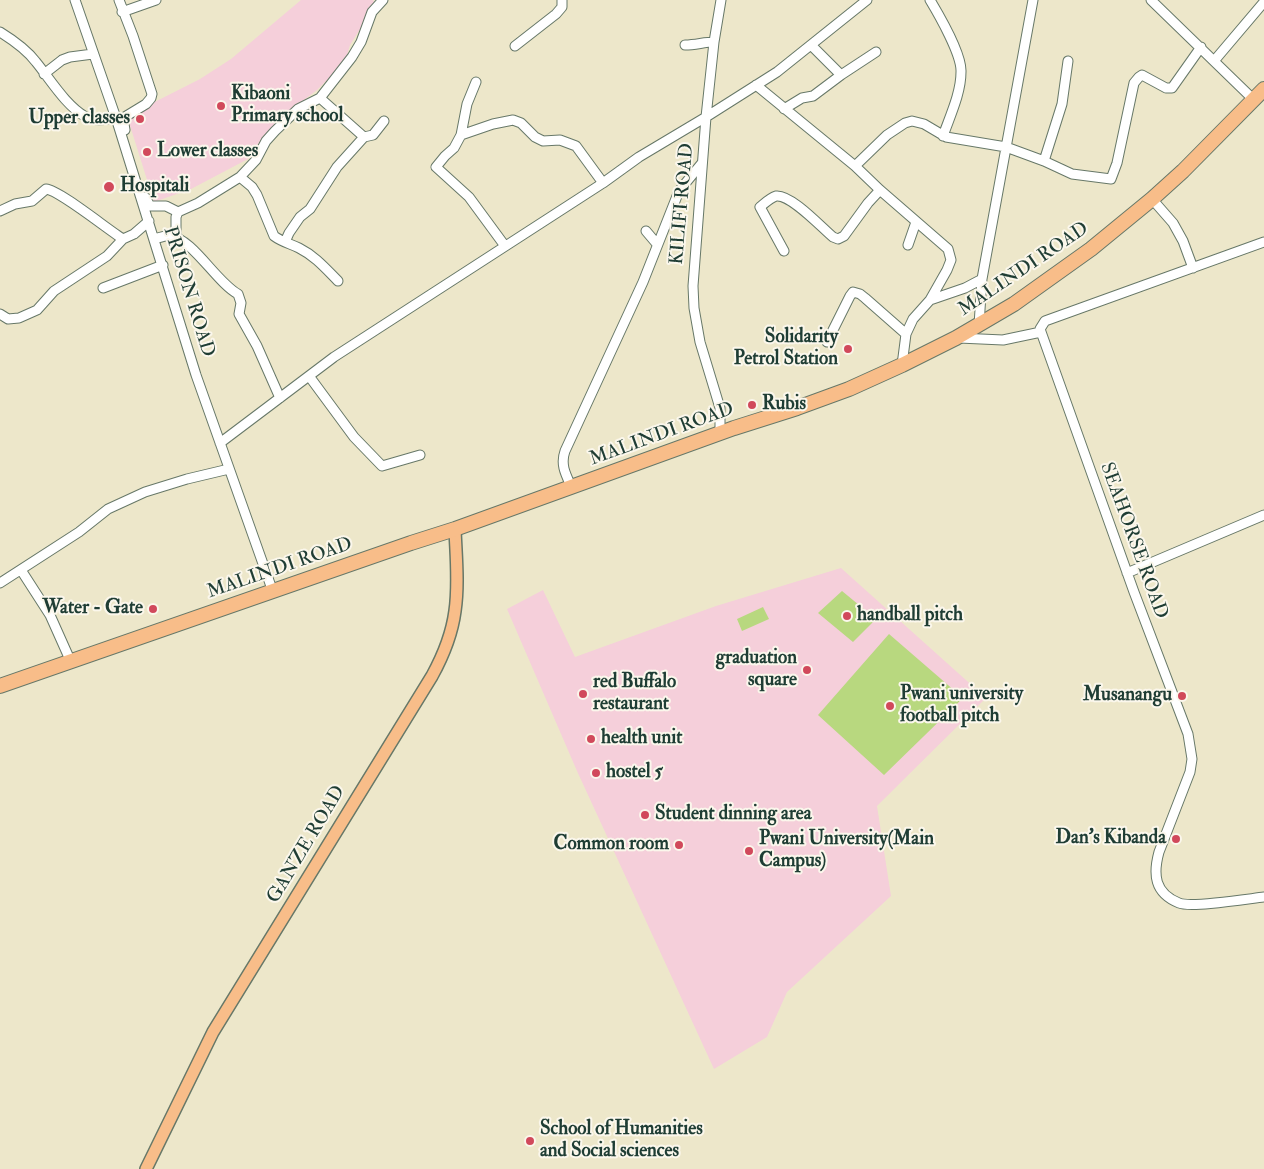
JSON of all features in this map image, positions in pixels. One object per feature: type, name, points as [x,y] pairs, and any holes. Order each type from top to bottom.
[{"type":"highway","name":"MALINDI ROAD","points":[[0,686],[572,488],[734,428],[797,408],[902,365],[979,326],[1064,269],[1152,199],[1224,132],[1264,89]]},
{"type":"main road","name":"GANZE ROAD","points":[[146,1169],[213,1032],[432,676],[442,656],[451,633],[456,609],[455,529]]},
{"type":"street","name":"PRISON ROAD","points":[[75,0],[116,118],[196,375],[273,592]]},
{"type":"street","points":[[119,0],[152,94],[146,104],[123,118],[128,143],[148,204],[150,206],[166,206],[178,212]]},
{"type":"street","points":[[122,12],[156,0]]},
{"type":"street","points":[[176,238],[176,217],[178,212],[198,203],[240,177],[256,160],[261,148],[275,131],[298,109],[320,98],[352,57],[361,42],[372,12],[383,0]]},
{"type":"street","points":[[515,46],[556,14],[562,7],[562,0]]},
{"type":"street","name":"KILIFI ROAD","points":[[720,433],[720,408],[702,349],[694,308],[694,260],[706,117],[714,42],[721,0]]},
{"type":"street","points":[[220,442],[334,357],[603,183],[639,157],[777,72],[867,0]]},
{"type":"street","points":[[930,0],[954,47],[962,70],[953,108],[943,136]]},
{"type":"street","points":[[979,326],[982,279],[1033,0]]},
{"type":"street","points":[[1151,0],[1254,100]]},
{"type":"street","points":[[1214,61],[1264,2]]},
{"type":"street","points":[[0,32],[35,61],[66,99],[86,117],[101,120],[116,118]]},
{"type":"street","points":[[685,45],[714,42]]},
{"type":"street","points":[[811,45],[841,75]]},
{"type":"street","points":[[855,166],[887,135],[907,122],[919,122],[943,136],[972,143],[1006,147],[1072,174],[1111,179],[1117,162],[1136,79],[1142,75],[1171,89],[1201,47]]},
{"type":"street","points":[[784,109],[802,98],[812,96],[876,52]]},
{"type":"street","points":[[44,74],[62,60],[93,54]]},
{"type":"street","points":[[1044,161],[1062,104],[1068,61]]},
{"type":"street","points":[[476,82],[467,104],[461,135],[454,148],[436,167],[469,197],[505,246]]},
{"type":"street","points":[[756,85],[855,166],[916,222],[941,242],[951,254],[947,270],[930,300],[913,319],[906,334],[902,365]]},
{"type":"street","points":[[320,98],[364,137]]},
{"type":"street","points":[[461,135],[492,124],[513,120],[521,123],[535,138],[560,140],[576,146],[603,183]]},
{"type":"street","points":[[285,242],[300,217],[310,209],[337,167],[364,137],[373,135],[384,121]]},
{"type":"street","points":[[572,488],[564,471],[565,451],[623,326],[679,191],[702,163]]},
{"type":"street","points":[[240,177],[252,186],[274,236],[300,249],[318,261],[338,281]]},
{"type":"street","points":[[0,210],[15,204],[32,201],[46,189],[50,189],[123,239]]},
{"type":"street","points":[[784,251],[760,207],[770,200],[780,196],[790,200],[833,237],[838,238],[844,236],[880,190]]},
{"type":"street","points":[[1152,199],[1173,223],[1183,241],[1193,268]]},
{"type":"street","points":[[3,318],[19,318],[36,310],[54,291],[107,256],[123,239],[134,234],[149,221]]},
{"type":"street","points":[[908,246],[916,222]]},
{"type":"street","points":[[646,231],[657,244]]},
{"type":"street","points":[[154,238],[170,236],[176,238],[192,250],[228,289],[238,294],[241,303],[239,314],[254,340],[280,398]]},
{"type":"street","points":[[956,338],[1003,340],[1041,332],[1041,326],[1045,321],[1264,242]]},
{"type":"street","points":[[103,288],[163,265]]},
{"type":"street","points":[[930,300],[965,288],[982,279]]},
{"type":"street","points":[[827,342],[850,296],[854,292],[865,298],[906,334]]},
{"type":"street","name":"SEAHORSE ROAD","points":[[1041,332],[1127,573],[1188,734],[1192,759],[1188,778],[1156,864],[1156,881],[1168,897],[1180,904],[1264,897]]},
{"type":"street","points":[[309,376],[354,437],[382,466],[420,455]]},
{"type":"street","name":"KILIFI ROAD","points":[[720,408],[734,428]]},
{"type":"street","points":[[0,583],[79,532],[108,509],[145,492],[187,478],[229,469]]},
{"type":"street","points":[[1127,573],[1264,515]]},
{"type":"street","points":[[21,570],[50,615],[71,662]]},
{"type":"shaded area","name":"Kibaoni Primary school","points":[[301,0],[373,0],[376,6],[350,45],[347,55],[335,72],[317,90],[279,119],[262,138],[248,159],[191,189],[154,202],[127,116],[200,79],[231,59]]},
{"type":"shaded area","name":"Pwani University(Main Campus)","points":[[841,568],[986,698],[877,806],[891,896],[787,992],[767,1037],[714,1069],[577,771],[507,609],[543,590],[575,657],[716,606]]},
{"type":"green space","name":"handball pitch","points":[[842,591],[876,619],[853,642],[818,613]]},
{"type":"green space","points":[[763,607],[769,619],[742,631],[737,619]]},
{"type":"green space","name":"Pwani university football pitch","points":[[889,634],[963,698],[884,775],[818,715]]},
{"type":"place","name":"Kibaoni Primary school","points":[[221,106]]},
{"type":"place","name":"Upper classes","points":[[140,119]]},
{"type":"place","name":"Lower classes","points":[[147,152]]},
{"type":"place","name":"Hospitali","points":[[109,187]]},
{"type":"place","name":"Solidarity Petrol Station","points":[[848,349]]},
{"type":"place","name":"Rubis","points":[[752,405]]},
{"type":"place","name":"Water - Gate","points":[[153,609]]},
{"type":"place","name":"handball pitch","points":[[847,616]]},
{"type":"place","name":"graduation square","points":[[807,670]]},
{"type":"place","name":"red Buffalo restaurant","points":[[583,694]]},
{"type":"place","name":"Musanangu","points":[[1182,696]]},
{"type":"place","name":"Pwani university football pitch","points":[[890,706]]},
{"type":"place","name":"health unit","points":[[591,739]]},
{"type":"place","name":"hostel 5","points":[[596,773]]},
{"type":"place","name":"Student dinning area","points":[[645,815]]},
{"type":"place","name":"Dan's Kibanda","points":[[1176,839]]},
{"type":"place","name":"Common room","points":[[679,845]]},
{"type":"place","name":"Pwani University(Main Campus)","points":[[749,851]]},
{"type":"place","name":"School of Humanities and Social sciences","points":[[530,1141]]}]
